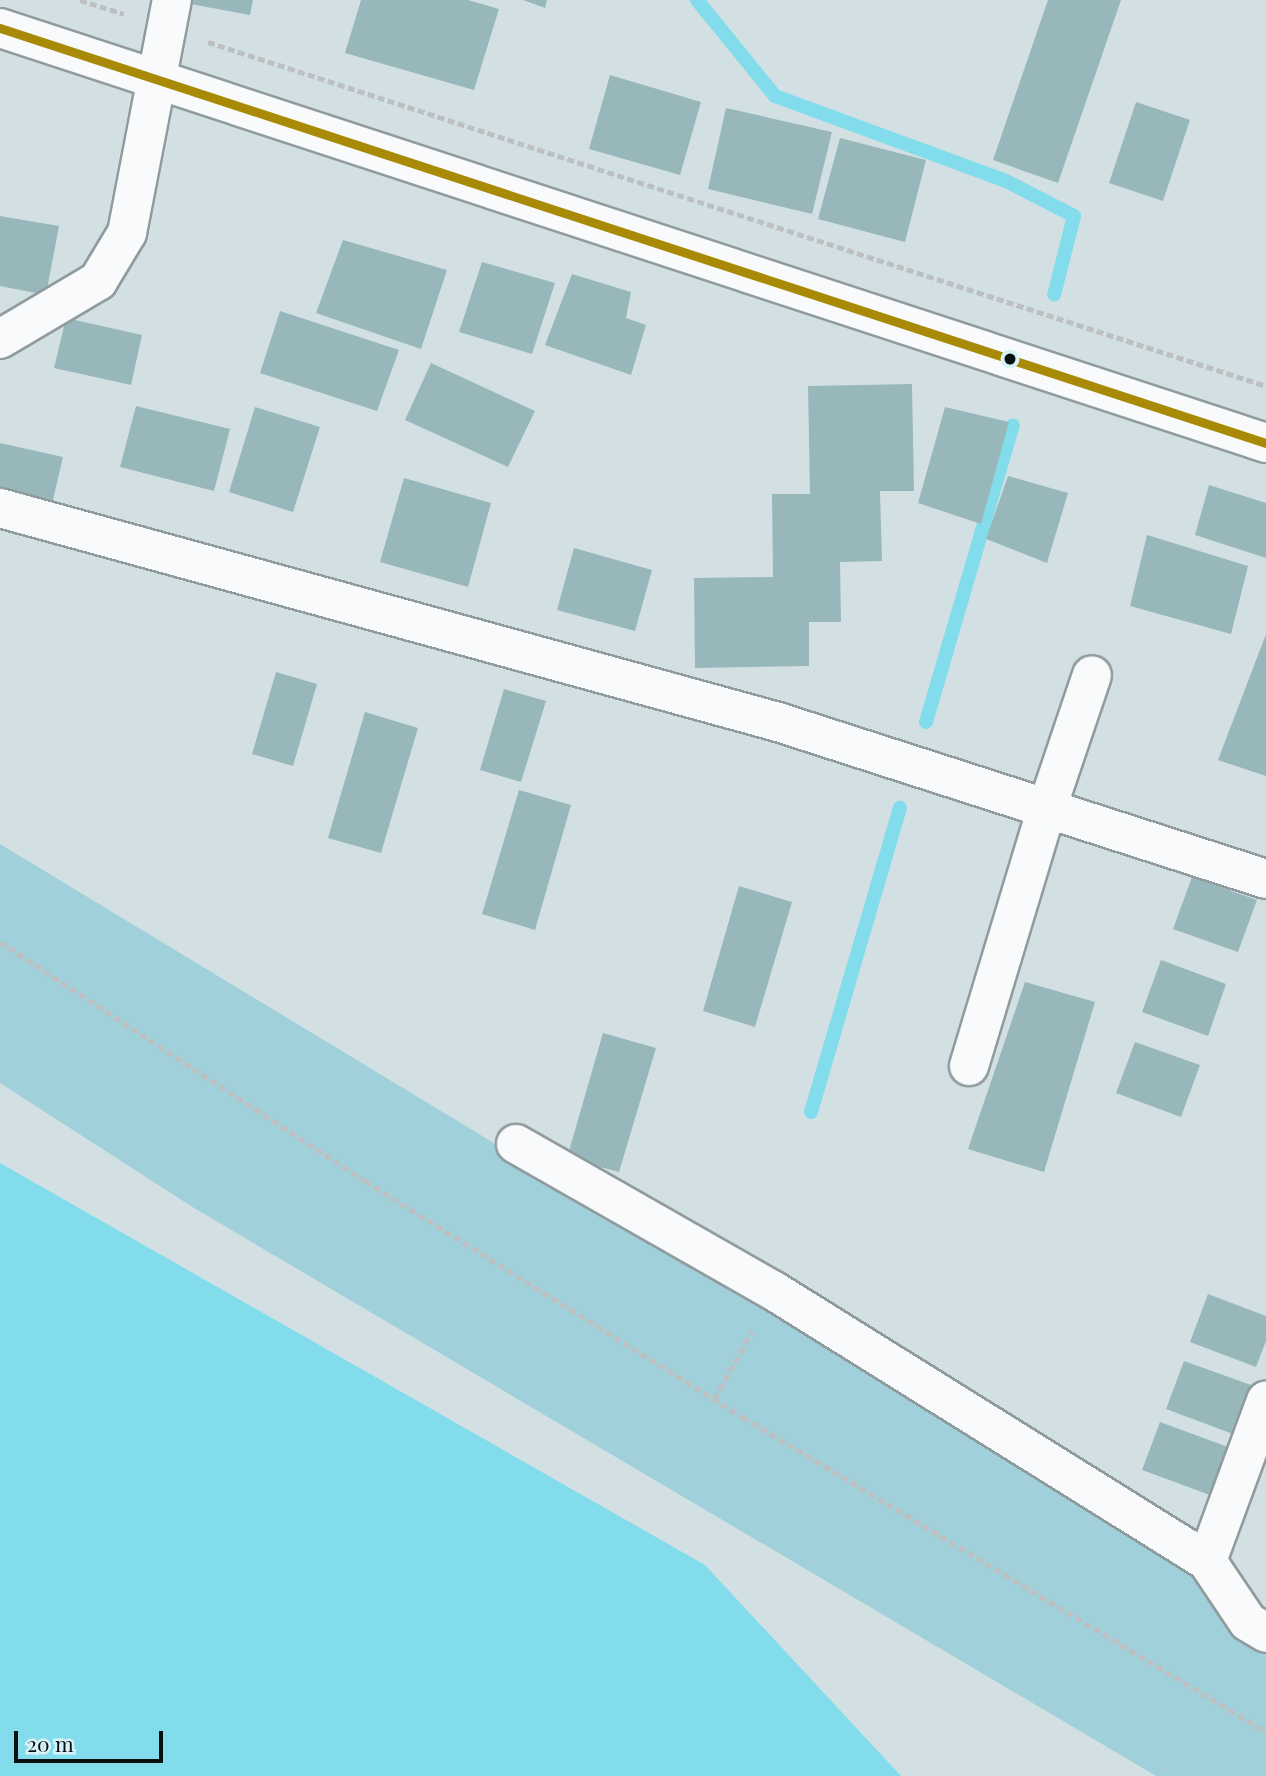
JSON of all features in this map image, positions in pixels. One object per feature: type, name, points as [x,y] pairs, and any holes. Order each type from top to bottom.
[{"type":"main road","points":[[0,339],[98,281],[127,233],[170,14]]},
{"type":"main road","points":[[0,28],[1266,443]]},
{"type":"main road","points":[[0,508],[765,719],[1266,879]]},
{"type":"main road","points":[[969,1066],[1047,808],[1092,675]]},
{"type":"main road","points":[[516,1144],[774,1291],[1207,1561],[1248,1622],[1266,1633]]},
{"type":"main road","points":[[1207,1561],[1266,1401]]},
{"type":"path","points":[[80,0],[170,14],[1266,386]]},
{"type":"path","points":[[0,942],[365,1181],[715,1399],[1266,1732]]},
{"type":"path","points":[[715,1399],[774,1291]]},
{"type":"shaded area","points":[[0,844],[479,1134],[1172,1562],[1266,1625],[1266,1776],[1156,1776],[194,1208],[0,1083]]},
{"type":"shaded area","points":[[0,1163],[705,1565],[901,1776],[0,1776]]},
{"type":"building","points":[[186,0],[253,0],[250,15],[185,3]]},
{"type":"building","points":[[361,0],[468,0],[499,9],[474,90],[345,53]]},
{"type":"building","points":[[523,0],[547,0],[545,8]]},
{"type":"building","points":[[1048,0],[1121,0],[1058,183],[993,160]]},
{"type":"building","points":[[610,75],[701,102],[680,175],[589,149]]},
{"type":"building","points":[[1136,102],[1190,120],[1163,201],[1109,183]]},
{"type":"building","points":[[726,108],[832,132],[812,214],[708,189]]},
{"type":"building","points":[[840,138],[926,160],[905,242],[818,219]]},
{"type":"building","points":[[0,216],[59,226],[46,295],[0,286]]},
{"type":"building","points":[[343,240],[447,270],[421,349],[316,313]]},
{"type":"building","points":[[482,262],[555,283],[532,354],[459,332]]},
{"type":"building","points":[[572,274],[631,292],[626,318],[646,325],[631,375],[545,345]]},
{"type":"building","points":[[280,311],[399,350],[377,411],[260,373]]},
{"type":"building","points":[[66,318],[142,335],[131,385],[54,368]]},
{"type":"building","points":[[431,363],[535,411],[508,467],[405,420]]},
{"type":"building","points":[[912,384],[914,491],[880,491],[882,561],[840,562],[841,622],[809,622],[809,666],[695,668],[694,578],[773,577],[772,494],[810,494],[808,386]]},
{"type":"building","points":[[136,406],[230,429],[214,491],[120,467]]},
{"type":"building","points":[[255,407],[320,427],[293,512],[229,492]]},
{"type":"building","points":[[945,407],[1009,422],[981,524],[918,503]]},
{"type":"building","points":[[0,443],[63,457],[52,504],[0,492]]},
{"type":"building","points":[[1008,476],[1068,493],[1047,563],[986,539]]},
{"type":"building","points":[[404,478],[491,503],[468,587],[380,562]]},
{"type":"building","points":[[1209,485],[1266,503],[1266,558],[1195,535]]},
{"type":"building","points":[[1147,535],[1248,566],[1231,634],[1130,606]]},
{"type":"building","points":[[574,548],[652,570],[635,631],[557,610]]},
{"type":"building","points":[[1266,634],[1266,776],[1218,760]]},
{"type":"building","points":[[276,672],[317,684],[293,766],[252,754]]},
{"type":"building","points":[[504,689],[546,701],[521,782],[480,770]]},
{"type":"building","points":[[365,712],[418,728],[381,853],[328,838]]},
{"type":"building","points":[[519,790],[571,805],[535,930],[482,914]]},
{"type":"building","points":[[1192,877],[1257,900],[1238,952],[1173,929]]},
{"type":"building","points":[[739,886],[792,902],[755,1027],[703,1011]]},
{"type":"building","points":[[1161,960],[1226,984],[1208,1036],[1142,1012]]},
{"type":"building","points":[[1025,982],[1095,1002],[1044,1172],[968,1149]]},
{"type":"building","points":[[603,1033],[656,1048],[619,1172],[567,1158]]},
{"type":"building","points":[[1135,1042],[1200,1065],[1181,1117],[1116,1093]]},
{"type":"building","points":[[1208,1294],[1266,1316],[1266,1341],[1256,1367],[1190,1342]]},
{"type":"building","points":[[1184,1361],[1251,1385],[1233,1434],[1166,1409]]},
{"type":"building","points":[[1160,1422],[1228,1447],[1210,1495],[1142,1470]]},
{"type":"waterway","points":[[697,0],[775,96],[1006,181],[1074,216],[1054,295]]},
{"type":"waterway","points":[[926,722],[1013,425]]},
{"type":"waterway","points":[[811,1112],[900,808]]},
{"type":"transit line","points":[[0,28],[1266,443]]}]
